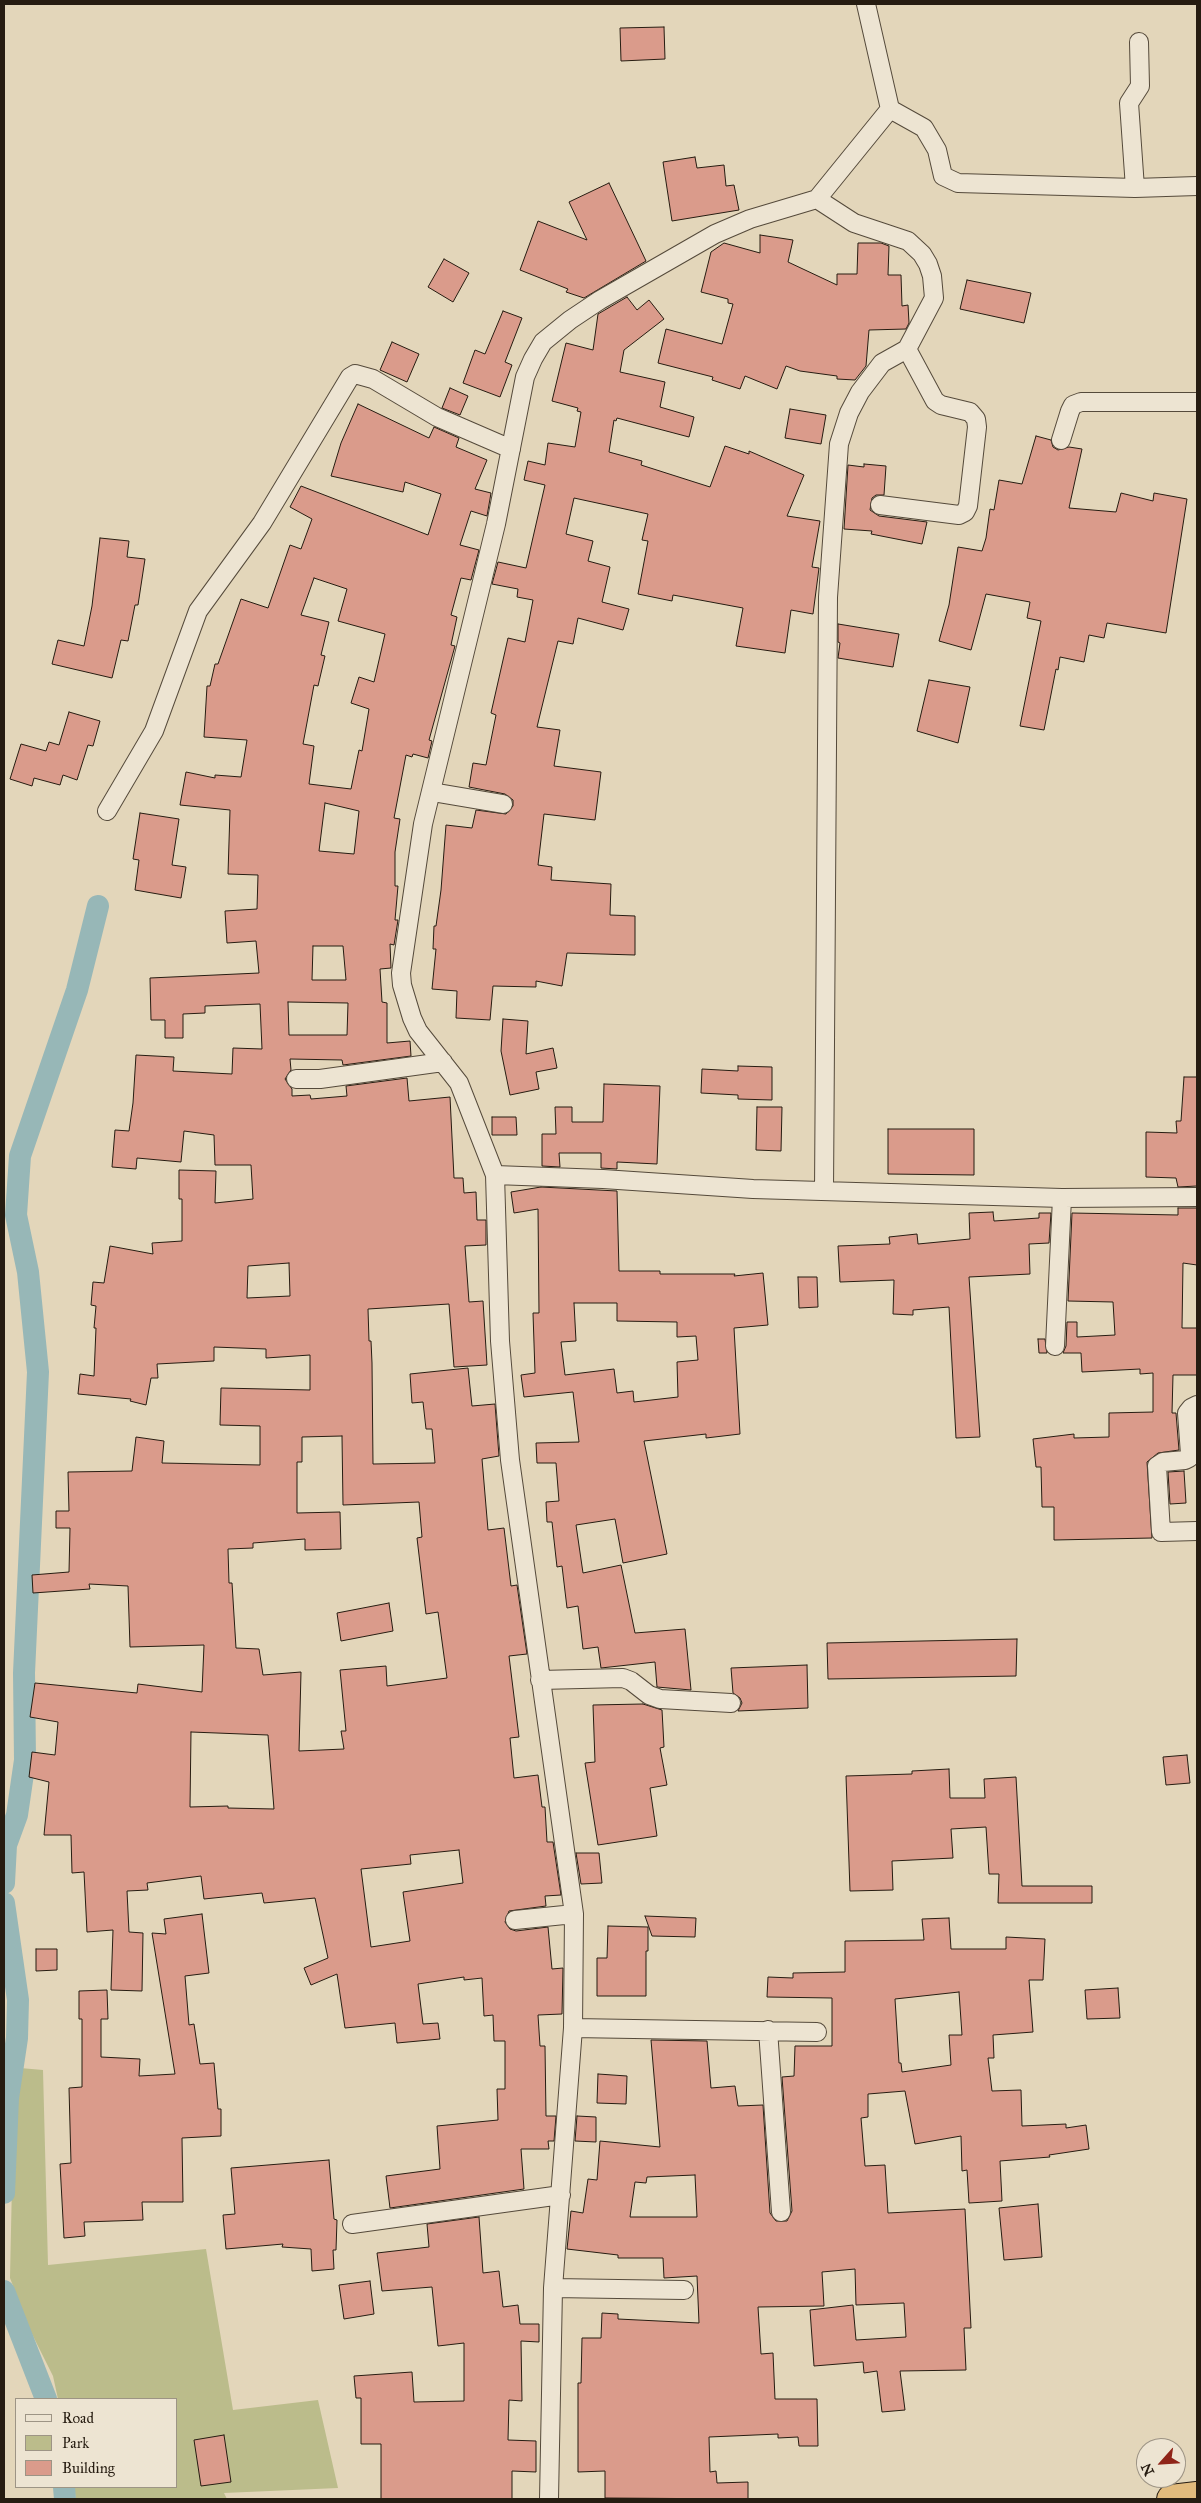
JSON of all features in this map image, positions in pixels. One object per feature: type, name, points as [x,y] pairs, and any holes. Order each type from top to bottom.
[{"type":"highway","points":[[1171,2499],[1197,2496]]},
{"type":"street","points":[[866,4],[890,109],[924,128],[937,150],[943,176],[950,181],[993,185],[1135,188],[1197,186]]},
{"type":"street","points":[[1135,188],[1129,103],[1140,86],[1139,42]]},
{"type":"street","points":[[549,2499],[553,2288],[573,2028],[574,1914],[510,1460],[500,1341],[495,1175],[459,1083],[412,1018],[402,985],[402,972],[423,824],[478,591],[496,524],[526,377],[543,342],[555,330],[600,300],[715,234],[750,219],[816,199],[890,109]]},
{"type":"street","points":[[816,199],[854,223],[908,242],[922,254],[932,276],[934,298],[907,349],[882,363],[860,392],[849,413],[839,444],[828,597],[824,1191]]},
{"type":"street","points":[[880,505],[959,515],[965,512],[968,506],[977,427],[976,419],[970,412],[941,405],[934,401],[907,349]]},
{"type":"street","points":[[107,811],[154,731],[198,611],[262,523],[350,377],[354,374],[373,378],[437,417],[511,450]]},
{"type":"street","points":[[1061,440],[1073,405],[1081,402],[1197,402]]},
{"type":"street","points":[[432,792],[502,804]]},
{"type":"street","points":[[296,1079],[320,1079],[443,1062]]},
{"type":"street","points":[[495,1175],[603,1178],[753,1189],[1062,1198],[1197,1197]]},
{"type":"street","points":[[1055,1346],[1062,1198]]},
{"type":"street","points":[[1197,1405],[1187,1413],[1190,1454],[1188,1458],[1163,1462],[1157,1466],[1161,1532],[1197,1531]]},
{"type":"street","points":[[540,1680],[623,1678],[631,1681],[655,1698],[730,1703]]},
{"type":"street","points":[[515,1920],[574,1914]]},
{"type":"street","points":[[573,2028],[817,2032]]},
{"type":"street","points":[[768,2030],[781,2212]]},
{"type":"street","points":[[352,2224],[561,2195]]},
{"type":"street","points":[[553,2288],[684,2290]]},
{"type":"green space","points":[[20,2068],[43,2070],[48,2265],[206,2249],[233,2410],[318,2400],[338,2488],[224,2493],[227,2499],[76,2499],[74,2488],[178,2488],[178,2398],[58,2398],[53,2376],[31,2332],[10,2278],[12,2183]]},
{"type":"building","points":[[664,27],[665,59],[621,61],[620,28]]},
{"type":"building","points":[[695,157],[697,168],[724,165],[726,186],[734,185],[739,210],[672,221],[663,162]]},
{"type":"building","points":[[609,183],[646,261],[584,298],[566,292],[568,289],[520,270],[538,221],[587,240],[569,202]]},
{"type":"building","points":[[760,235],[793,240],[788,262],[837,285],[837,274],[857,274],[858,243],[881,243],[889,246],[888,275],[901,275],[902,306],[908,305],[909,323],[906,329],[869,330],[866,366],[855,380],[837,379],[837,376],[800,371],[786,366],[777,389],[745,376],[740,389],[712,380],[713,377],[658,363],[666,329],[722,344],[733,304],[728,303],[728,299],[701,292],[711,252],[724,243],[760,253]]},
{"type":"building","points":[[444,259],[469,273],[453,302],[428,287]]},
{"type":"building","points":[[967,280],[1031,293],[1024,323],[960,309]]},
{"type":"building","points":[[627,297],[637,310],[649,300],[664,319],[624,350],[620,372],[665,382],[660,407],[694,417],[689,437],[617,418],[616,421],[614,420],[609,452],[642,461],[641,465],[710,487],[725,446],[749,454],[749,451],[804,475],[787,516],[820,521],[812,567],[819,568],[813,614],[791,610],[785,653],[736,646],[743,608],[673,595],[672,601],[638,594],[648,541],[642,540],[648,514],[574,498],[566,534],[593,541],[588,561],[610,567],[602,602],[629,609],[623,630],[578,618],[573,644],[558,641],[537,727],[560,730],[554,766],[601,772],[595,820],[544,814],[538,865],[552,867],[551,880],[611,884],[610,915],[635,916],[635,955],[567,953],[562,986],[536,981],[536,987],[493,986],[490,1020],[456,1018],[457,991],[432,989],[436,949],[433,949],[434,926],[436,926],[441,890],[446,825],[472,828],[476,810],[506,814],[513,806],[513,800],[505,794],[469,787],[473,763],[486,765],[496,715],[491,713],[508,638],[525,642],[533,600],[517,597],[518,589],[492,584],[498,562],[526,568],[545,485],[524,480],[528,461],[545,465],[548,443],[575,447],[581,412],[577,411],[578,408],[552,401],[566,343],[593,350],[598,314]]},
{"type":"building","points":[[503,311],[522,318],[505,362],[512,365],[500,397],[463,383],[475,350],[485,354]]},
{"type":"building","points":[[392,342],[419,354],[407,382],[380,370]]},
{"type":"building","points":[[450,388],[468,396],[460,415],[442,408]]},
{"type":"building","points":[[358,404],[429,438],[434,427],[459,438],[456,447],[487,460],[475,489],[491,493],[487,516],[471,511],[460,545],[479,550],[471,580],[461,578],[451,615],[457,617],[451,645],[455,646],[429,740],[432,741],[428,758],[413,754],[412,757],[406,755],[394,818],[400,819],[395,852],[395,886],[398,886],[395,920],[398,920],[394,945],[390,944],[391,968],[380,969],[382,1002],[387,1003],[387,1043],[410,1041],[411,1056],[343,1065],[342,1060],[290,1059],[291,1070],[285,1079],[292,1089],[292,1096],[310,1095],[311,1099],[347,1096],[346,1086],[407,1078],[409,1101],[450,1097],[454,1178],[463,1178],[464,1193],[476,1192],[477,1220],[486,1220],[486,1245],[465,1246],[469,1302],[483,1301],[487,1365],[454,1367],[449,1304],[368,1309],[372,1363],[373,1464],[435,1463],[432,1429],[426,1429],[423,1402],[412,1403],[410,1374],[468,1368],[472,1406],[495,1404],[499,1456],[482,1459],[488,1530],[504,1528],[511,1586],[517,1585],[527,1654],[509,1656],[519,1737],[510,1738],[514,1778],[538,1775],[542,1807],[545,1807],[547,1842],[553,1842],[561,1895],[545,1896],[546,1906],[509,1911],[505,1922],[510,1929],[516,1931],[548,1927],[552,1969],[563,1968],[562,2014],[538,2015],[540,2046],[545,2046],[546,2116],[556,2116],[554,2141],[548,2141],[549,2149],[521,2149],[524,2189],[390,2208],[386,2176],[440,2169],[437,2126],[498,2120],[497,2089],[505,2089],[505,2041],[494,2041],[493,2015],[484,2016],[482,1978],[464,1980],[464,1977],[418,1984],[423,2024],[438,2023],[440,2039],[397,2043],[395,2023],[345,2028],[337,1974],[311,1985],[304,1968],[328,1958],[315,1898],[264,1903],[262,1893],[204,1899],[201,1876],[147,1883],[148,1890],[127,1891],[129,1932],[143,1933],[142,1991],[111,1990],[113,1930],[87,1932],[84,1872],[72,1873],[71,1835],[44,1835],[49,1782],[29,1777],[32,1752],[55,1755],[58,1722],[30,1717],[35,1683],[137,1693],[138,1684],[202,1692],[204,1645],[130,1647],[128,1586],[89,1584],[90,1589],[33,1593],[32,1575],[69,1572],[70,1528],[56,1528],[56,1511],[69,1511],[68,1472],[132,1471],[136,1437],[164,1441],[162,1463],[260,1465],[260,1426],[220,1425],[221,1388],[310,1390],[310,1355],[266,1358],[266,1349],[214,1347],[214,1361],[157,1364],[158,1378],[151,1378],[146,1405],[130,1401],[131,1399],[78,1394],[80,1374],[94,1376],[96,1306],[91,1305],[93,1282],[104,1283],[110,1246],[153,1254],[152,1243],[182,1241],[182,1199],[179,1199],[179,1170],[216,1171],[215,1203],[253,1199],[251,1165],[215,1165],[214,1135],[184,1131],[181,1162],[137,1158],[136,1169],[112,1167],[115,1130],[129,1131],[136,1055],[174,1057],[173,1071],[232,1074],[233,1048],[262,1049],[260,1004],[205,1006],[205,1013],[183,1014],[183,1038],[165,1038],[165,1020],[151,1020],[150,978],[259,973],[256,941],[227,943],[225,911],[257,909],[258,875],[228,874],[230,810],[180,805],[186,772],[215,778],[215,775],[241,777],[247,740],[204,737],[207,686],[210,686],[215,664],[218,664],[241,599],[268,608],[290,545],[301,549],[312,519],[290,507],[301,486],[428,535],[441,494],[405,482],[403,492],[331,476],[341,443]],"holes":[[[314,578],[347,589],[338,621],[385,634],[374,682],[359,677],[351,703],[369,709],[362,751],[359,750],[351,789],[309,784],[314,746],[303,744],[314,685],[318,686],[325,656],[321,655],[329,622],[301,615]],[[325,803],[359,811],[354,854],[319,851]],[[313,946],[343,946],[346,980],[312,980]],[[288,1002],[348,1003],[347,1035],[289,1035]],[[289,1263],[290,1296],[247,1298],[248,1266]],[[342,1436],[343,1505],[419,1502],[422,1537],[417,1538],[426,1614],[438,1612],[447,1678],[387,1686],[386,1666],[340,1670],[346,1731],[341,1731],[344,1749],[299,1751],[301,1672],[263,1675],[259,1649],[236,1648],[232,1583],[229,1583],[228,1549],[253,1548],[253,1543],[305,1539],[305,1550],[341,1549],[340,1512],[297,1513],[297,1462],[302,1462],[302,1437]],[[191,1732],[268,1735],[274,1809],[228,1808],[228,1806],[190,1807]],[[459,1850],[463,1883],[403,1892],[410,1941],[371,1947],[361,1869],[411,1864],[410,1855]]]},
{"type":"building","points":[[790,409],[826,415],[821,444],[785,438]]},
{"type":"building","points":[[1036,436],[1051,440],[1053,447],[1058,450],[1069,447],[1082,449],[1069,508],[1116,512],[1121,493],[1153,501],[1154,493],[1187,499],[1166,633],[1107,623],[1104,638],[1089,635],[1084,662],[1060,657],[1044,730],[1020,726],[1041,621],[1027,618],[1030,602],[986,594],[971,650],[939,641],[949,605],[958,547],[982,551],[990,509],[994,510],[999,480],[1022,484]]},
{"type":"building","points":[[864,464],[886,466],[884,495],[876,495],[872,498],[870,510],[879,516],[927,522],[922,544],[871,534],[872,531],[844,529],[848,465],[864,467]]},
{"type":"building","points":[[100,538],[129,541],[127,557],[145,559],[138,605],[135,605],[128,641],[121,640],[112,678],[52,664],[58,640],[84,646],[92,606]]},
{"type":"building","points":[[838,624],[899,634],[893,667],[838,658],[840,643],[838,642]]},
{"type":"building","points":[[929,680],[970,687],[958,743],[917,731]]},
{"type":"building","points":[[69,712],[100,721],[93,746],[88,745],[77,780],[63,775],[60,785],[34,778],[32,786],[10,779],[21,744],[46,751],[49,742],[59,745]]},
{"type":"building","points":[[140,813],[179,819],[172,865],[186,867],[181,898],[135,890],[139,860],[133,859]]},
{"type":"building","points":[[503,1019],[528,1021],[526,1054],[553,1048],[557,1068],[536,1072],[539,1089],[510,1095],[501,1051]]},
{"type":"building","points":[[738,1066],[772,1067],[772,1100],[738,1099],[738,1095],[701,1093],[702,1069],[738,1071]]},
{"type":"building","points":[[1184,1077],[1197,1077],[1197,1186],[1178,1187],[1176,1178],[1146,1177],[1146,1132],[1177,1133],[1176,1121],[1181,1121]]},
{"type":"building","points":[[604,1084],[660,1086],[657,1164],[617,1162],[617,1169],[601,1168],[601,1153],[559,1153],[560,1167],[542,1166],[542,1134],[556,1134],[555,1107],[572,1107],[572,1122],[603,1122]]},
{"type":"building","points":[[757,1107],[782,1107],[781,1151],[756,1150]]},
{"type":"building","points":[[492,1117],[516,1117],[517,1135],[492,1135]]},
{"type":"building","points":[[888,1129],[974,1129],[974,1175],[888,1174]]},
{"type":"building","points":[[541,1187],[617,1191],[619,1271],[660,1271],[660,1274],[735,1274],[734,1276],[763,1273],[768,1325],[734,1328],[740,1434],[706,1438],[706,1434],[644,1441],[667,1554],[623,1563],[615,1519],[576,1525],[583,1573],[621,1565],[635,1633],[685,1629],[691,1690],[657,1687],[655,1662],[601,1668],[598,1647],[583,1649],[578,1606],[567,1608],[562,1566],[557,1567],[552,1522],[547,1522],[546,1502],[559,1501],[556,1463],[537,1463],[536,1443],[579,1442],[573,1392],[524,1397],[521,1375],[535,1373],[533,1313],[539,1313],[538,1209],[514,1213],[511,1192]],"holes":[[[574,1303],[617,1303],[617,1321],[677,1322],[677,1337],[696,1336],[698,1360],[677,1362],[678,1397],[634,1402],[633,1391],[617,1393],[614,1369],[565,1375],[561,1342],[576,1341]]]},
{"type":"building","points":[[1178,1208],[1197,1208],[1197,1265],[1183,1263],[1182,1328],[1197,1328],[1197,1375],[1173,1375],[1172,1413],[1176,1413],[1179,1450],[1158,1453],[1147,1462],[1152,1538],[1054,1540],[1054,1507],[1042,1507],[1041,1467],[1036,1467],[1033,1439],[1074,1434],[1074,1438],[1109,1437],[1109,1413],[1153,1412],[1153,1373],[1140,1374],[1140,1369],[1082,1372],[1081,1353],[1063,1353],[1066,1346],[1067,1322],[1077,1322],[1077,1337],[1115,1335],[1113,1302],[1068,1301],[1072,1213],[1178,1215]]},
{"type":"building","points":[[993,1212],[994,1221],[1039,1218],[1039,1213],[1051,1213],[1049,1243],[1029,1244],[1030,1274],[969,1277],[980,1437],[956,1438],[949,1307],[913,1310],[913,1315],[893,1314],[894,1280],[840,1282],[838,1246],[890,1244],[889,1237],[917,1234],[918,1244],[970,1239],[969,1213]]},
{"type":"building","points":[[798,1277],[817,1277],[818,1307],[799,1308]]},
{"type":"building","points":[[1038,1339],[1045,1339],[1047,1353],[1039,1353]]},
{"type":"building","points":[[1184,1471],[1186,1503],[1170,1504],[1168,1472]]},
{"type":"building","points":[[389,1603],[393,1631],[341,1641],[337,1613]]},
{"type":"building","points":[[1017,1639],[1016,1676],[828,1679],[827,1643]]},
{"type":"building","points":[[807,1665],[808,1708],[738,1711],[742,1703],[740,1698],[733,1693],[731,1668]]},
{"type":"building","points":[[643,1704],[662,1710],[664,1747],[660,1748],[667,1785],[650,1788],[657,1836],[598,1845],[585,1763],[595,1762],[593,1705]]},
{"type":"building","points":[[1187,1755],[1190,1783],[1166,1785],[1163,1757]]},
{"type":"building","points":[[949,1769],[950,1798],[985,1798],[984,1779],[1016,1777],[1022,1886],[1092,1886],[1092,1903],[998,1903],[999,1874],[989,1874],[986,1827],[951,1829],[953,1858],[892,1861],[893,1890],[850,1891],[846,1776],[912,1774],[912,1771]]},
{"type":"building","points":[[576,1853],[599,1853],[602,1883],[581,1884]]},
{"type":"building","points":[[202,1914],[209,1973],[185,1976],[189,2025],[194,2024],[200,2064],[214,2063],[218,2109],[221,2109],[221,2136],[182,2138],[183,2202],[142,2202],[143,2220],[84,2222],[85,2236],[64,2238],[60,2164],[71,2163],[69,2088],[82,2087],[82,2019],[79,2019],[79,1991],[107,1990],[108,2019],[101,2019],[101,2057],[140,2059],[139,2076],[175,2074],[152,1933],[166,1934],[164,1919]]},
{"type":"building","points":[[645,1916],[696,1918],[695,1937],[652,1936]]},
{"type":"building","points":[[949,1918],[951,1949],[1006,1949],[1006,1937],[1045,1939],[1043,1980],[1029,1980],[1033,2032],[993,2035],[994,2058],[988,2058],[992,2091],[1021,2090],[1022,2126],[1066,2124],[1066,2128],[1086,2125],[1089,2149],[1049,2155],[1050,2157],[1000,2161],[1002,2201],[969,2203],[967,2170],[962,2171],[961,2136],[915,2144],[905,2091],[868,2094],[868,2117],[861,2118],[865,2166],[885,2165],[888,2213],[965,2209],[971,2328],[964,2328],[966,2370],[900,2371],[905,2410],[882,2412],[877,2371],[864,2373],[863,2362],[814,2366],[810,2310],[853,2305],[856,2340],[906,2337],[904,2303],[856,2305],[855,2269],[822,2272],[824,2306],[758,2307],[761,2354],[773,2353],[775,2399],[817,2399],[818,2446],[799,2446],[798,2437],[778,2438],[778,2434],[709,2437],[710,2472],[716,2471],[717,2483],[748,2482],[748,2499],[605,2498],[605,2471],[578,2472],[578,2383],[581,2383],[582,2338],[601,2338],[602,2313],[618,2314],[618,2319],[699,2323],[697,2276],[664,2278],[663,2258],[618,2258],[618,2255],[567,2249],[571,2211],[583,2213],[588,2179],[597,2180],[600,2141],[660,2147],[651,2040],[707,2041],[711,2088],[735,2086],[738,2106],[763,2105],[770,2213],[776,2221],[787,2221],[792,2211],[782,2077],[794,2076],[795,2046],[832,2046],[832,1998],[767,1997],[768,1977],[793,1978],[793,1973],[845,1972],[845,1941],[924,1940],[922,1919]],"holes":[[[959,1992],[962,2035],[949,2035],[951,2065],[902,2072],[901,2063],[899,2063],[895,1999]],[[695,2175],[697,2217],[630,2217],[635,2182],[646,2183],[647,2177]]]},
{"type":"building","points":[[608,1926],[648,1927],[646,1996],[597,1996],[597,1958],[607,1958]]},
{"type":"building","points":[[36,1949],[57,1949],[57,1970],[36,1971]]},
{"type":"building","points":[[1118,1988],[1120,2018],[1087,2019],[1085,1990]]},
{"type":"building","points":[[598,2074],[627,2076],[626,2104],[597,2103]]},
{"type":"building","points":[[577,2116],[596,2117],[596,2142],[575,2141]]},
{"type":"building","points":[[329,2160],[334,2219],[337,2220],[336,2250],[333,2250],[334,2269],[312,2271],[311,2249],[282,2247],[283,2244],[226,2249],[223,2215],[235,2214],[231,2168]]},
{"type":"building","points":[[1038,2204],[1042,2257],[1004,2260],[999,2208]]},
{"type":"building","points":[[479,2217],[483,2273],[499,2271],[503,2307],[518,2305],[520,2324],[539,2324],[539,2342],[521,2341],[522,2401],[509,2400],[508,2440],[536,2441],[536,2472],[512,2471],[512,2499],[381,2499],[381,2444],[361,2444],[361,2398],[356,2398],[354,2376],[412,2372],[414,2402],[464,2401],[464,2343],[438,2346],[432,2287],[382,2291],[377,2253],[429,2247],[427,2224]]},
{"type":"building","points":[[370,2281],[374,2314],[344,2319],[339,2285]]},
{"type":"building","points":[[224,2435],[231,2482],[201,2486],[194,2440]]},
{"type":"waterway","points":[[4,1883],[6,1845],[17,1815],[25,1760],[24,1673],[38,1372],[28,1272],[16,1215],[20,1156],[77,990],[98,906]]},
{"type":"waterway","points":[[4,1903],[18,2000],[17,2038],[8,2098],[4,2193]]},
{"type":"waterway","points":[[4,2291],[46,2398]]},
{"type":"waterway","points":[[64,2488],[65,2499]]}]
